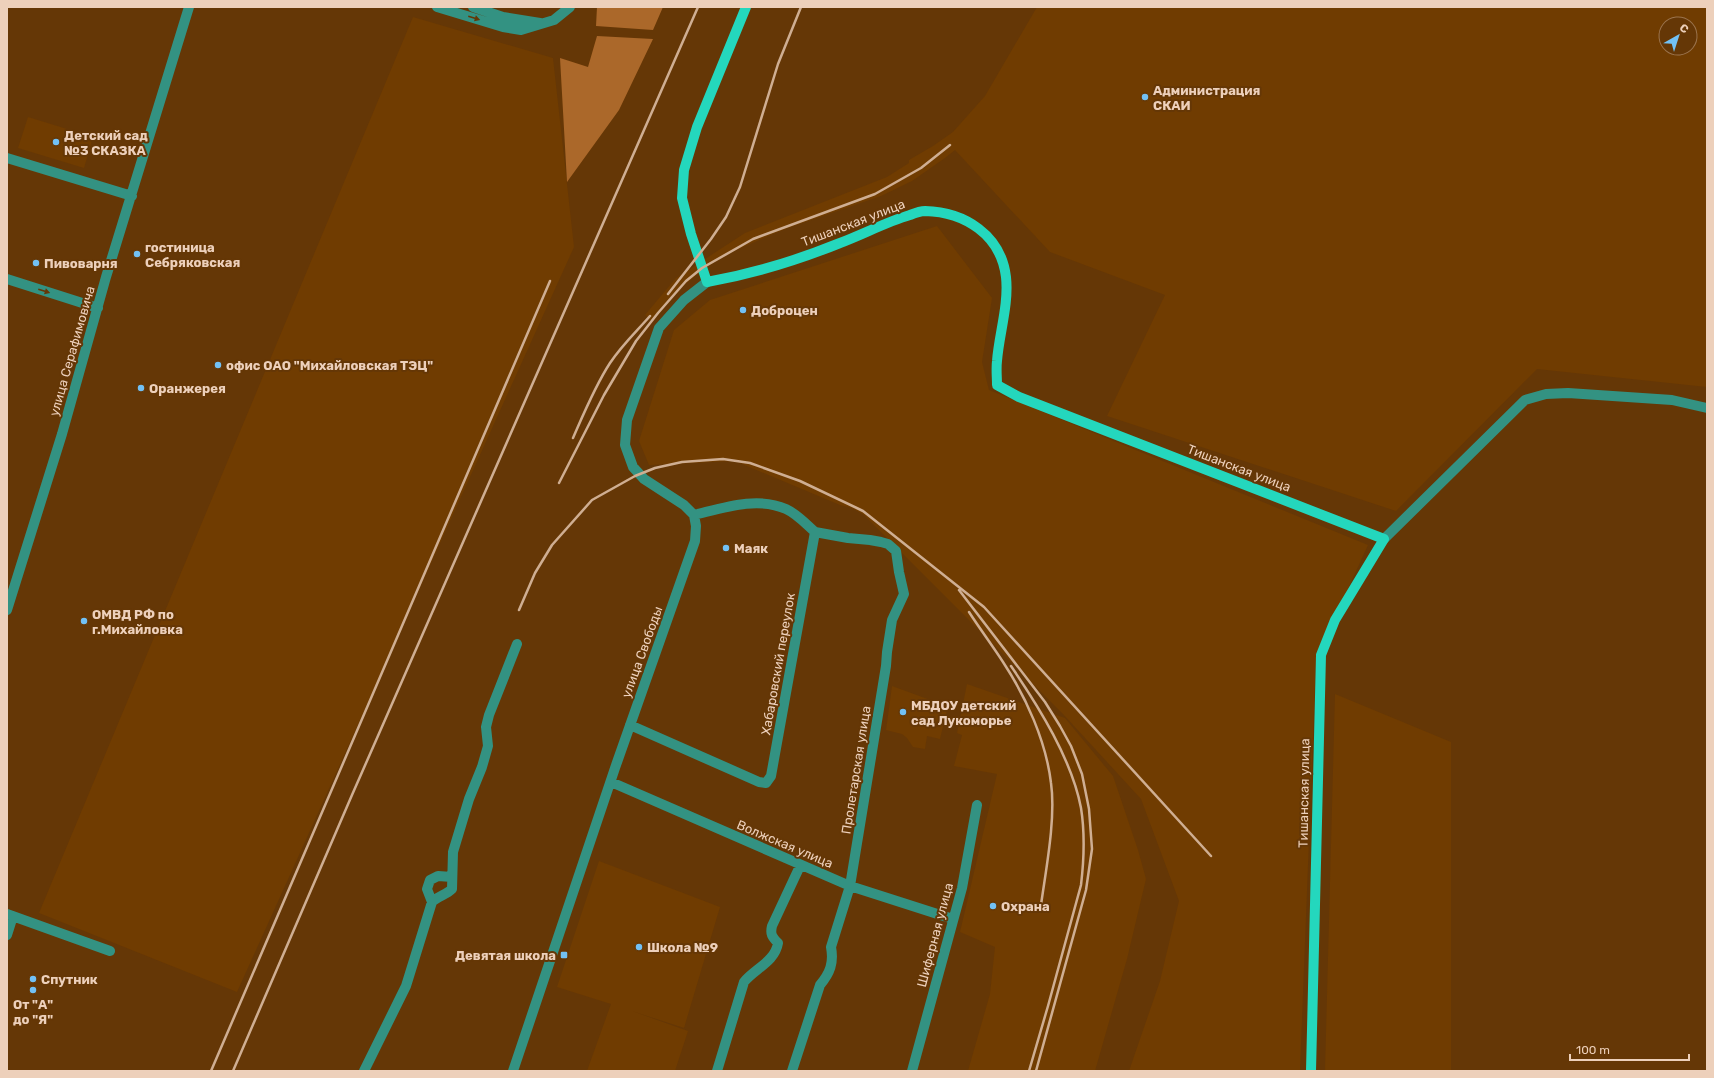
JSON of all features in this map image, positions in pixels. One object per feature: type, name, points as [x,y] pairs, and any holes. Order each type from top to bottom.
[{"type":"main road","points":[[707,282],[691,234],[682,198],[684,170],[697,127],[746,7]]},
{"type":"main road","name":"Тишанская улица","points":[[707,282],[754,272],[840,244],[895,219],[923,211],[954,215],[968,221],[988,236],[1000,257],[1006,277],[1005,306],[997,362],[997,386],[1019,396],[1384,539],[1336,620],[1321,655],[1311,1071]]},
{"type":"street","name":"улица Серафимовича","points":[[7,610],[10,591],[62,434],[98,308],[189,7]]},
{"type":"street","points":[[437,7],[509,28],[521,30],[554,20],[570,7]]},
{"type":"street","points":[[473,7],[503,17],[542,24]]},
{"type":"street","points":[[7,158],[132,196]]},
{"type":"street","points":[[7,279],[98,308]]},
{"type":"street","points":[[707,282],[684,300],[659,328],[627,420],[625,445],[633,467],[644,479],[678,501],[694,515],[747,503],[768,504],[786,509],[815,532]]},
{"type":"street","points":[[1384,539],[1525,400],[1546,394],[1568,393],[1672,400],[1707,408]]},
{"type":"street","name":"улица Свободы","points":[[513,1071],[630,725],[695,541],[696,526],[694,515]]},
{"type":"street","name":"Хабаровский переулок","points":[[630,725],[759,782],[766,783],[769,780],[773,768],[815,532]]},
{"type":"street","name":"Пролетарская улица","points":[[792,1071],[820,985],[827,976],[831,966],[833,957],[831,947],[850,886],[886,666],[892,620],[904,594],[896,551],[894,548],[888,544],[870,540],[815,532]]},
{"type":"street","points":[[364,1071],[406,986],[432,902],[437,897],[449,892],[452,889],[453,852],[469,799],[482,767],[488,746],[486,727],[489,715],[517,644]]},
{"type":"street","name":"Волжская улица","points":[[611,782],[800,866],[850,886],[953,919]]},
{"type":"street","name":"Шиферная улица","points":[[912,1071],[962,888],[977,805]]},
{"type":"street","points":[[717,1071],[744,982],[750,974],[770,959],[777,950],[778,943],[772,937],[772,926],[800,866]]},
{"type":"street","points":[[432,902],[427,889],[430,880],[438,876],[452,877]]},
{"type":"street","points":[[7,935],[10,915],[110,951]]},
{"type":"shaded area","points":[[597,7],[663,7],[653,30],[596,26]]},
{"type":"shaded area","points":[[1037,7],[1707,7],[1707,387],[1537,369],[1396,511],[1107,416],[1165,295],[1050,252],[955,150],[912,181],[881,196],[785,229],[722,256],[684,285],[652,321],[645,315],[676,278],[745,233],[887,177],[909,163],[909,160],[953,132],[985,96]]},
{"type":"shaded area","points":[[413,17],[553,58],[574,247],[237,992],[39,913]]},
{"type":"shaded area","points":[[597,36],[653,39],[619,110],[567,182],[560,58],[588,67]]},
{"type":"shaded area","name":"Детский сад №3 СКАЗКА","points":[[28,117],[93,137],[84,168],[18,148]]},
{"type":"shaded area","points":[[937,226],[992,298],[982,362],[989,390],[1368,545],[1316,659],[1300,1071],[1129,1071],[1160,981],[1179,901],[1141,799],[1063,714],[864,515],[852,508],[840,505],[735,461],[649,465],[639,441],[674,330],[710,300]]},
{"type":"shaded area","points":[[967,684],[1065,718],[1113,776],[1138,850],[1146,879],[1127,959],[1095,1071],[968,1071],[990,994],[995,947],[960,932],[997,774],[954,766],[962,735],[957,733]]},
{"type":"shaded area","points":[[892,686],[944,705],[944,710],[947,710],[940,739],[927,736],[925,749],[913,747],[907,738],[902,734],[886,730]]},
{"type":"shaded area","points":[[1335,694],[1451,742],[1451,1071],[1325,1071]]},
{"type":"shaded area","name":"Школа №9","points":[[599,861],[720,907],[684,1028],[632,1011],[688,1031],[675,1071],[587,1071],[611,1004],[557,987]]},
{"type":"railway","points":[[233,1071],[352,795],[698,7]]},
{"type":"railway","points":[[668,294],[711,239],[726,217],[740,187],[778,64],[801,7]]},
{"type":"railway","points":[[559,483],[604,395],[636,341],[686,281],[702,268],[753,239],[875,194],[921,168],[950,145]]},
{"type":"railway","points":[[211,1071],[550,281]]},
{"type":"railway","points":[[573,438],[595,390],[610,363],[624,344],[650,316]]},
{"type":"railway","points":[[519,610],[535,573],[552,545],[592,500],[635,476],[655,468],[682,462],[723,459],[750,463],[800,481],[863,511],[984,607],[1211,856]]},
{"type":"railway","points":[[959,590],[1045,702],[1060,726],[1071,746],[1082,774],[1089,809],[1092,849],[1086,890],[1036,1071]]},
{"type":"railway","points":[[969,612],[1020,690],[1034,720],[1045,751],[1051,783],[1052,812],[1050,844],[1041,905]]},
{"type":"railway","points":[[1011,666],[1043,716],[1070,771],[1077,790],[1081,808],[1084,837],[1081,885],[1029,1071]]},
{"type":"place","name":"Администрация СКАИ","points":[[1145,97]]},
{"type":"place","name":"Детский сад №3 СКАЗКА","points":[[56,142]]},
{"type":"place","name":"гостиница Себряковская","points":[[137,254]]},
{"type":"place","name":"Пивоварня","points":[[36,263]]},
{"type":"place","name":"Доброцен","points":[[743,310]]},
{"type":"place","name":"офис ОАО \"Михайловская ТЭЦ\"","points":[[218,365]]},
{"type":"place","name":"Оранжерея","points":[[141,388]]},
{"type":"place","name":"Mаяк","points":[[726,548]]},
{"type":"place","name":"ОМВД РФ по г.Михайловка","points":[[84,621]]},
{"type":"place","name":"МБДОУ детский сад Лукоморье","points":[[903,712]]},
{"type":"place","name":"Охрана","points":[[993,906]]},
{"type":"place","name":"Школа №9","points":[[639,947]]},
{"type":"place","name":"Девятая школа","points":[[564,955]]},
{"type":"place","name":"Спутник","points":[[33,979]]},
{"type":"place","name":"От \"А\" до \"Я\"","points":[[33,990]]}]
